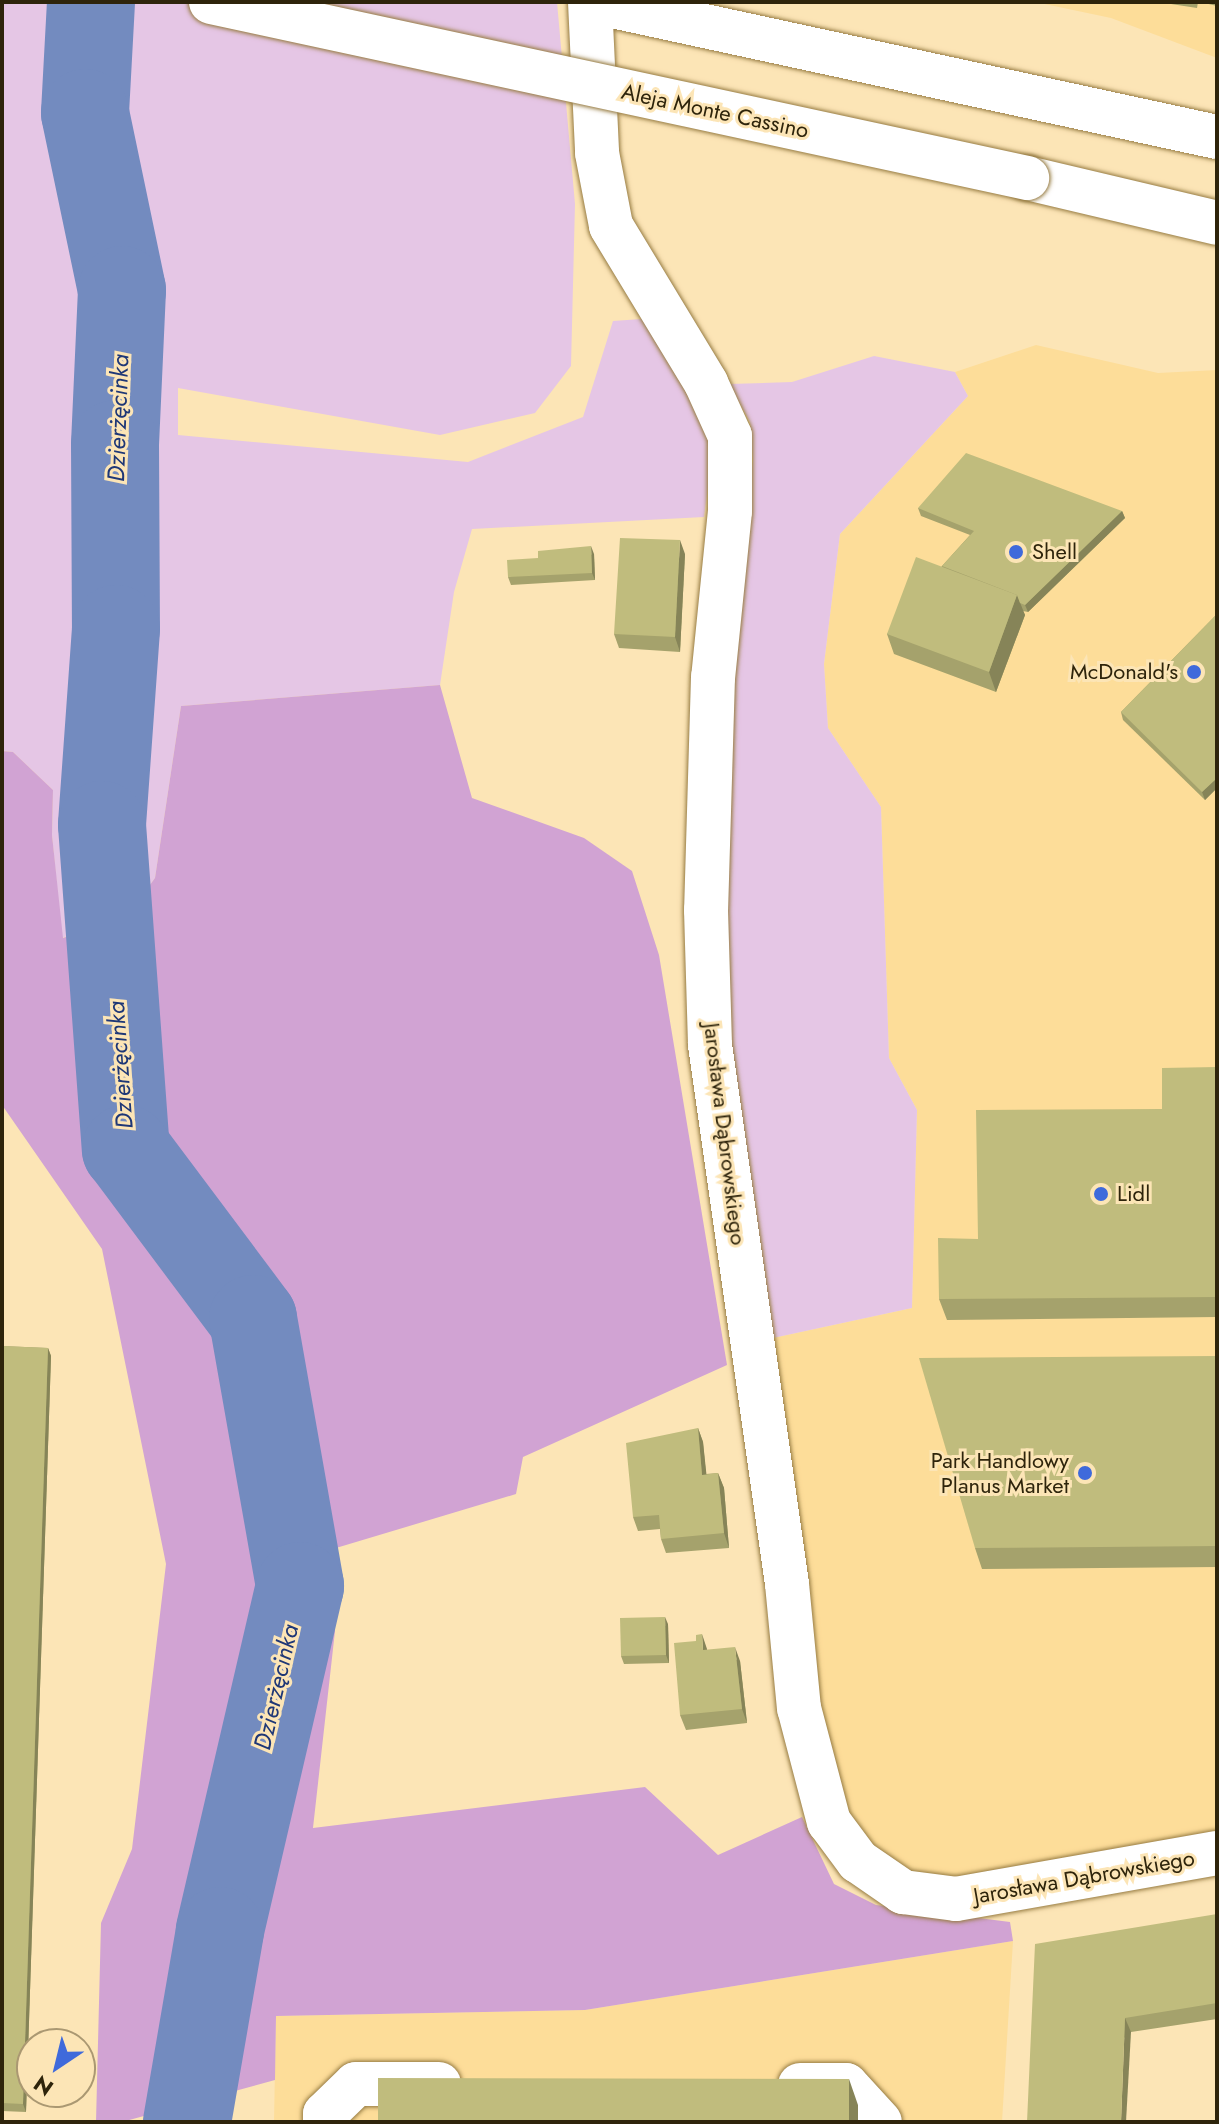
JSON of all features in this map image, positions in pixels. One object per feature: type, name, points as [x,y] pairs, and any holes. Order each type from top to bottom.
[{"type":"street","name":"Aleja Monte Cassino","points":[[211,2],[1027,178],[1217,223]]},
{"type":"street","points":[[592,2],[1217,137]]},
{"type":"street","name":"Jarosława Dąbrowskiego","points":[[592,2],[597,153],[611,226],[706,383],[730,436],[730,511],[713,677],[706,910],[710,1045],[787,1584],[799,1708],[829,1822],[858,1861],[903,1892],[956,1899],[1217,1853]]},
{"type":"street","points":[[325,2122],[325,2114],[356,2084],[483,2084]]},
{"type":"street","points":[[767,2085],[846,2085],[880,2122]]},
{"type":"shaded area","points":[[2,2],[557,2],[575,204],[571,366],[535,413],[440,435],[178,388],[178,435],[468,462],[583,417],[613,321],[655,318],[713,449],[704,517],[472,529],[454,592],[440,685],[181,706],[155,878],[128,915],[62,938],[52,835],[53,790],[13,752],[2,751]]},
{"type":"shaded area","points":[[1035,2],[1217,2],[1217,58],[1111,18]]},
{"type":"shaded area","points":[[1036,345],[1158,373],[1217,370],[1217,1839],[940,1880],[903,1872],[874,1852],[845,1815],[829,1770],[773,1338],[912,1308],[917,1110],[889,1058],[881,807],[828,728],[824,664],[840,534],[968,396],[955,372]]},
{"type":"shaded area","points":[[874,356],[955,372],[968,396],[840,534],[824,664],[828,728],[881,807],[889,1058],[917,1110],[912,1308],[773,1338],[732,1047],[722,929],[726,668],[753,461],[750,422],[729,384],[792,382]]},
{"type":"shaded area","points":[[440,685],[472,798],[584,838],[632,871],[659,955],[727,1365],[523,1457],[516,1494],[316,1554],[335,1631],[313,1828],[645,1787],[718,1855],[802,1817],[834,1884],[876,1905],[1010,1922],[1013,1941],[585,2010],[276,2016],[275,2080],[122,2122],[96,2122],[101,1923],[132,1849],[166,1564],[102,1249],[2,1105],[2,751],[13,752],[53,790],[52,835],[63,938],[128,915],[155,878],[181,706]]},
{"type":"shaded area","points":[[1013,1941],[1002,2122],[274,2122],[276,2016],[585,2010]]},
{"type":"building","points":[[966,453],[1122,511],[1025,605],[1020,603],[1017,595],[942,566],[974,531],[918,508]]},
{"type":"building","points":[[620,538],[680,540],[675,637],[614,634]]},
{"type":"building","points":[[591,546],[592,573],[508,577],[507,560],[538,558],[538,551]]},
{"type":"building","points":[[916,557],[1017,595],[989,672],[887,634]]},
{"type":"building","name":"McDonald's","points":[[1217,614],[1217,778],[1202,792],[1121,712]]},
{"type":"building","name":"Lidl","points":[[1217,1067],[1217,1297],[939,1299],[938,1238],[978,1239],[976,1110],[1162,1109],[1162,1068]]},
{"type":"building","points":[[2,1346],[48,1348],[26,2028],[16,2028],[16,2104],[2,2103]]},
{"type":"building","name":"Park Handlowy Planus Market","points":[[1217,1356],[1217,1546],[975,1548],[919,1358]]},
{"type":"building","points":[[698,1428],[702,1475],[718,1473],[724,1533],[661,1539],[659,1515],[633,1517],[626,1443]]},
{"type":"building","points":[[665,1617],[666,1655],[621,1656],[620,1618]]},
{"type":"building","points":[[702,1634],[703,1650],[735,1647],[742,1709],[680,1715],[674,1643],[696,1641],[696,1635]]},
{"type":"building","points":[[1217,1914],[1217,2003],[1125,2018],[1121,2122],[1027,2122],[1035,1944]]},
{"type":"building","points":[[378,2078],[849,2079],[849,2122],[378,2122]]},
{"type":"waterway","name":"Dzierżęcinka","points":[[91,2],[85,113],[122,290],[115,444],[116,629],[102,825],[126,1149],[253,1319],[300,1586],[220,1931],[187,2122]]},
{"type":"place","name":"Shell","points":[[1016,552]]},
{"type":"place","name":"McDonald's","points":[[1194,672]]},
{"type":"place","name":"Lidl","points":[[1101,1194]]},
{"type":"place","name":"Park Handlowy Planus Market","points":[[1085,1473]]}]
